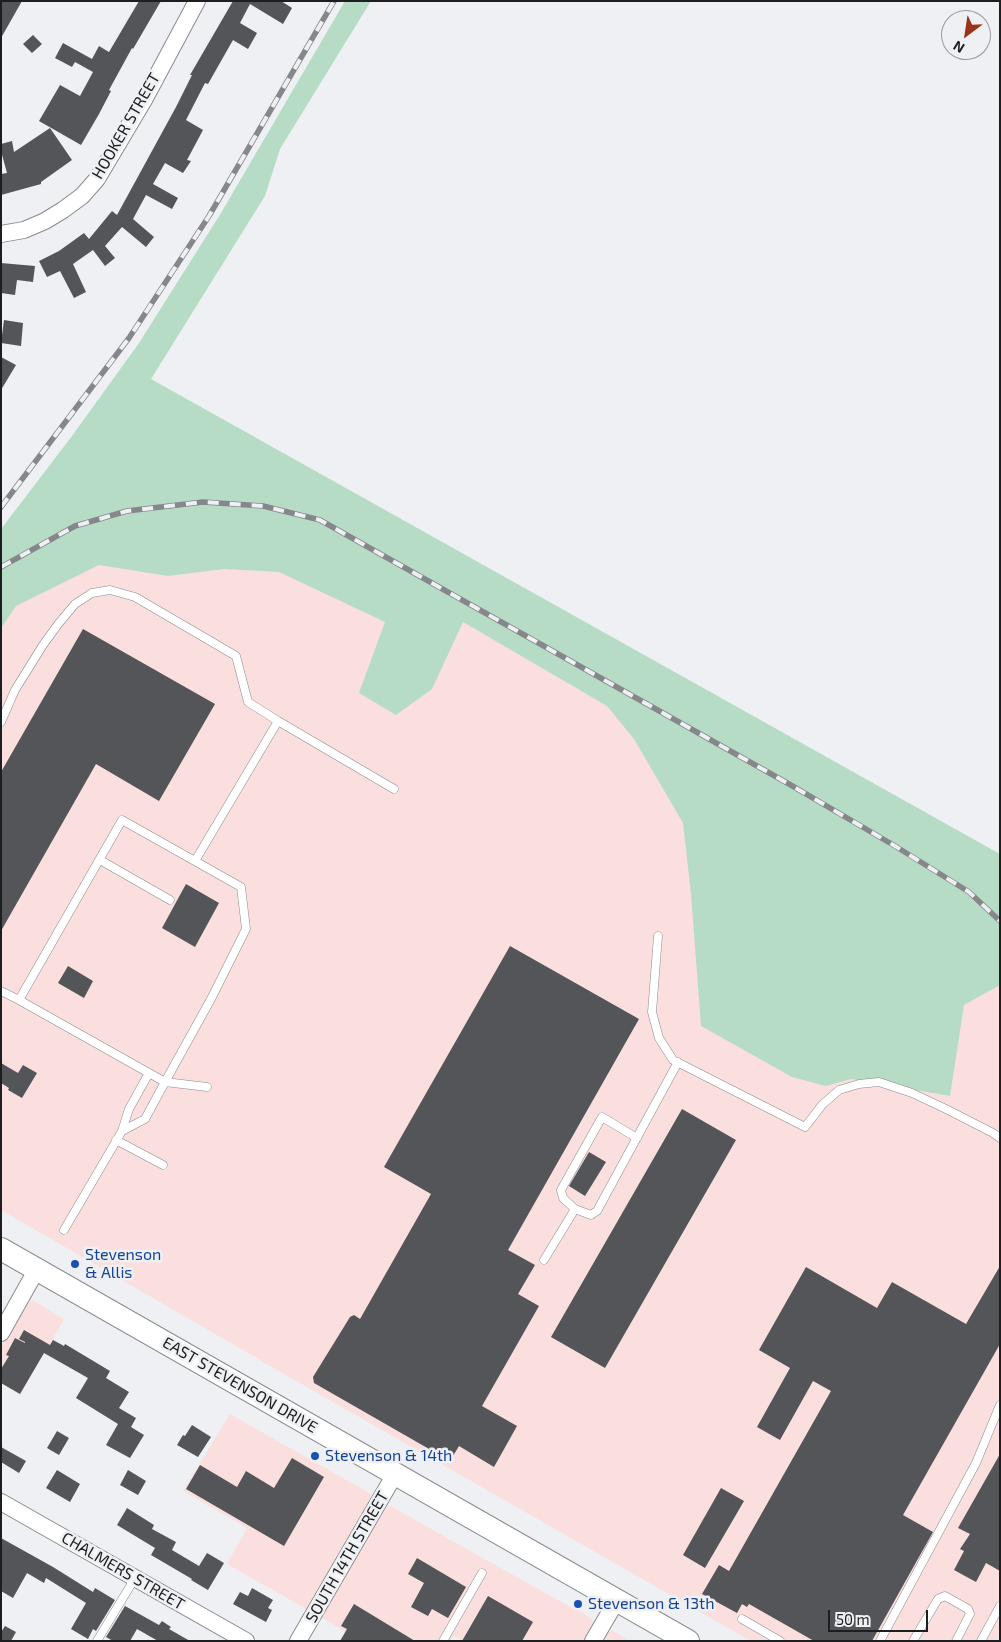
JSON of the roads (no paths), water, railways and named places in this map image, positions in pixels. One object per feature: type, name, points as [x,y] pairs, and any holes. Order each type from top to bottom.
[{"type":"main road","name":"EAST STEVENSON DRIVE","points":[[1,1248],[688,1641]]},
{"type":"street","name":"HOOKER STREET","points":[[1,234],[24,230],[45,221],[82,196],[98,179],[144,100],[197,1]]},
{"type":"street","points":[[1,1332],[37,1269]]},
{"type":"street","name":"SOUTH 14TH STREET","points":[[298,1641],[395,1474]]},
{"type":"street","name":"CHALMERS STREET","points":[[1,1502],[246,1641]]},
{"type":"street","points":[[593,1641],[617,1600]]},
{"type":"lane","points":[[1,722],[15,690],[59,623],[75,604],[92,593],[110,590],[135,597],[236,656],[248,702],[394,789]]},
{"type":"lane","points":[[195,861],[278,721]]},
{"type":"lane","points":[[19,1000],[122,820],[241,887],[246,929],[212,999],[145,1119],[122,1131]]},
{"type":"lane","points":[[100,860],[170,900]]},
{"type":"lane","points":[[658,936],[652,1012],[658,1038],[673,1060],[805,1127],[822,1105],[839,1090],[859,1084],[879,1082],[912,1093],[938,1105],[1000,1138]]},
{"type":"lane","points":[[1,991],[165,1082],[207,1088]]},
{"type":"lane","points":[[637,1138],[602,1117],[561,1190],[563,1198],[575,1209],[591,1215],[597,1211],[637,1138],[678,1062]]},
{"type":"lane","points":[[64,1230],[122,1131],[128,1109],[149,1073]]},
{"type":"lane","points":[[116,1140],[163,1165]]},
{"type":"lane","points":[[544,1260],[575,1209]]},
{"type":"lane","points":[[880,1641],[976,1463],[1000,1405]]},
{"type":"lane","points":[[443,1641],[482,1573]]},
{"type":"lane","points":[[97,1641],[135,1578]]},
{"type":"lane","points":[[913,1641],[938,1599],[945,1596],[968,1609],[970,1614],[956,1641]]},
{"type":"lane","points":[[981,1641],[1000,1606]]},
{"type":"lane","points":[[742,1619],[780,1641]]},
{"type":"railway","points":[[1,507],[129,338],[209,216],[334,1]]},
{"type":"railway","points":[[1,567],[75,526],[127,511],[203,502],[263,506],[320,520],[789,784],[895,846],[969,892],[1000,921]]},
{"type":"place","name":"Stevenson & Allis","points":[[75,1264]]},
{"type":"place","name":"Stevenson & 14th","points":[[315,1456]]},
{"type":"place","name":"Stevenson & 13th","points":[[578,1604]]}]
